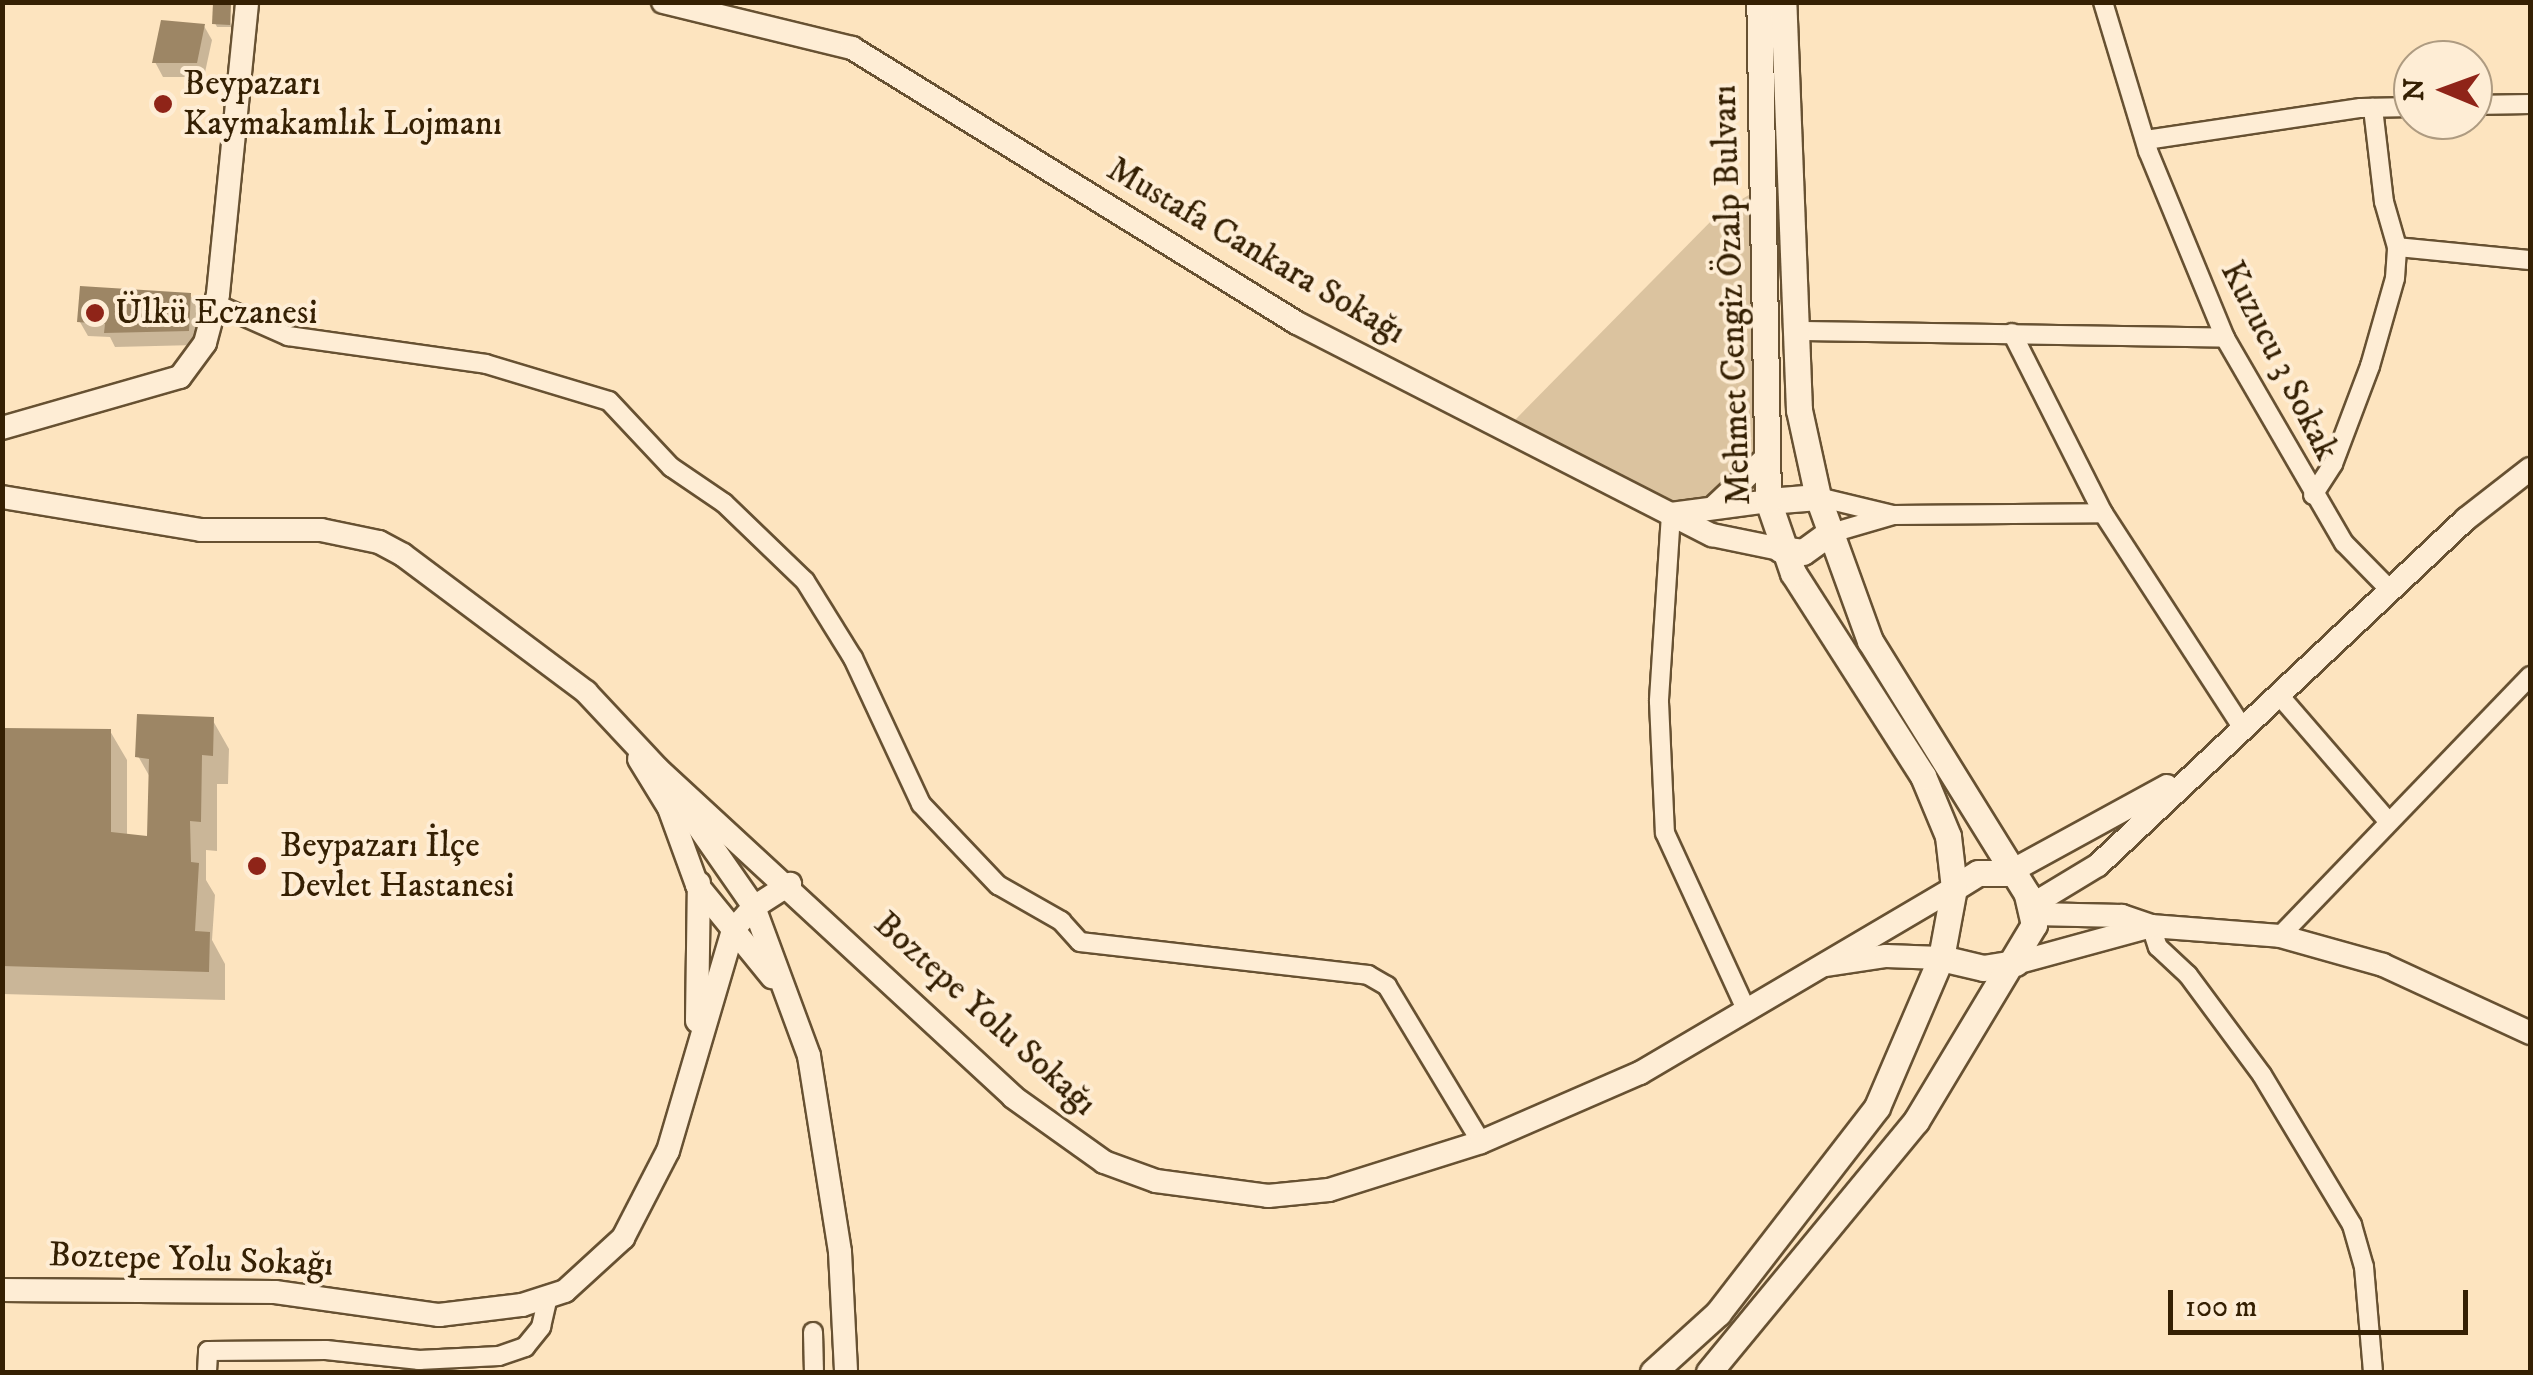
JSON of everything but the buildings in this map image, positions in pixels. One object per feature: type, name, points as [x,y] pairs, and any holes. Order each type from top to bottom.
[{"type":"main road","name":"Mehmet Cengiz Özalp Bulvarı","points":[[1652,1372],[1718,1313],[1877,1107],[1941,958],[1954,888],[1948,836],[1922,776],[1780,549],[1768,502],[1759,2]]},
{"type":"main road","name":"Mehmet Cengiz Özalp Bulvarı","points":[[1784,2],[1799,410],[1818,498],[1870,641],[2033,909]]},
{"type":"main road","points":[[1768,502],[1818,498]]},
{"type":"main road","points":[[1780,549],[1803,552],[1828,534]]},
{"type":"main road","points":[[1954,888],[1978,873],[2008,873]]},
{"type":"main road","points":[[1709,1372],[1916,1121],[2016,963],[2033,909]]},
{"type":"main road","points":[[1941,958],[1982,968],[2016,963]]},
{"type":"street","points":[[2,428],[180,377],[206,343],[216,304],[246,2]]},
{"type":"street","name":"Mustafa Cankara Sokağı","points":[[663,2],[852,48],[942,99],[1297,323],[1670,514],[1737,544],[1780,549]]},
{"type":"street","name":"Kuzucu 3 Sokak","points":[[2103,2],[2146,140],[2225,338],[2344,543],[2390,590]]},
{"type":"street","points":[[2493,105],[2530,104]]},
{"type":"street","points":[[2313,495],[2333,464],[2370,366],[2397,247],[2384,202],[2373,108]]},
{"type":"street","points":[[2146,140],[2393,108]]},
{"type":"street","points":[[2397,247],[2530,260]]},
{"type":"street","points":[[216,304],[288,336],[486,364],[608,401],[672,466],[724,503],[804,581],[853,658],[921,804],[998,886],[1060,921],[1080,942],[1368,975],[1387,986],[1481,1142]]},
{"type":"street","points":[[1797,330],[2225,338]]},
{"type":"street","points":[[2012,333],[2103,513],[2242,727]]},
{"type":"street","points":[[1713,507],[1766,458]]},
{"type":"street","points":[[2033,909],[2098,865],[2390,590],[2530,468]]},
{"type":"street","points":[[2,496],[133,523],[219,530],[296,526],[379,542],[547,660],[624,730],[657,768],[754,906],[794,1010],[826,1145],[846,1372]]},
{"type":"street","points":[[1818,498],[1893,515],[2103,513]]},
{"type":"street","points":[[1746,1009],[1664,833],[1658,702],[1670,514],[1768,502]]},
{"type":"street","points":[[1828,534],[1893,515]]},
{"type":"street","points":[[2280,936],[2386,820],[2530,676]]},
{"type":"street","points":[[2278,694],[2386,820]]},
{"type":"street","points":[[624,730],[670,808],[698,885],[794,1010]]},
{"type":"street","points":[[657,768],[790,884]]},
{"type":"street","points":[[2008,873],[2196,770]]},
{"type":"street","points":[[698,1045],[698,885],[722,859]]},
{"type":"street","points":[[722,859],[748,862],[790,884]]},
{"type":"street","points":[[698,1045],[733,930],[754,906],[790,884]]},
{"type":"street","name":"Boztepe Yolu Sokağı","points":[[790,884],[1014,1097],[1104,1162],[1156,1180],[1268,1196],[1330,1190],[1481,1142],[1640,1073],[1812,967],[1954,888]]},
{"type":"street","points":[[2033,909],[2122,916],[2152,926],[2280,936],[2383,965],[2530,1034]]},
{"type":"street","points":[[2016,963],[2152,926]]},
{"type":"street","points":[[2152,926],[2158,947],[2188,974],[2262,1076],[2352,1225],[2364,1268],[2373,1372]]},
{"type":"street","points":[[1812,967],[1886,956],[1941,958]]},
{"type":"street","name":"Boztepe Yolu Sokağı","points":[[2,1290],[275,1292],[440,1314],[548,1297],[595,1268],[623,1238],[668,1151],[698,1045]]},
{"type":"street","points":[[207,1372],[208,1351],[309,1350],[419,1360],[500,1356],[525,1347],[541,1327],[548,1297]]},
{"type":"street","points":[[814,1332],[814,1372]]},
{"type":"shaded area","points":[[1754,192],[1757,438],[1754,455],[1731,481],[1695,502],[1677,503],[1514,421],[1720,212]]},
{"type":"place","name":"Beypazarı Kaymakamlık Lojmanı","points":[[163,104]]},
{"type":"place","name":"Ülkü Eczanesi","points":[[95,313]]},
{"type":"place","name":"Beypazarı İlçe Devlet Hastanesi","points":[[257,866]]}]
